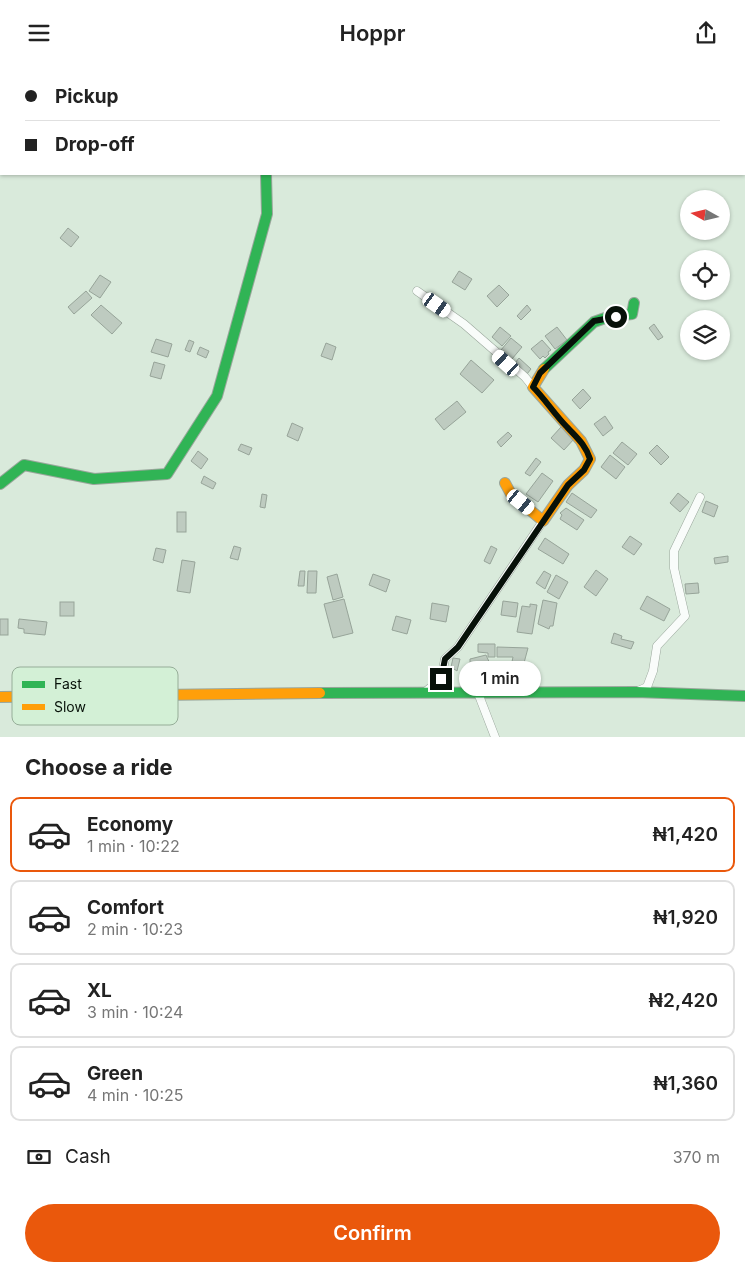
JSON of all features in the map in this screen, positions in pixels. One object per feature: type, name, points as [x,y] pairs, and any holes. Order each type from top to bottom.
[{"type":"street","points":[[0,484],[24,465],[94,479],[168,474],[217,396],[267,214],[266,175]]},
{"type":"street","points":[[417,291],[464,324],[525,377],[567,427],[578,437],[590,459],[584,470],[568,485],[458,647],[445,659],[441,679],[425,692]]},
{"type":"street","points":[[533,387],[540,373],[594,321],[632,314],[634,303]]},
{"type":"street","points":[[505,483],[511,494],[543,521]]},
{"type":"street","points":[[636,692],[647,687],[653,671],[657,646],[685,616],[674,569],[674,551],[700,497]]},
{"type":"street","points":[[178,695],[636,692],[745,696]]},
{"type":"street","points":[[478,693],[495,737]]},
{"type":"building","points":[[68,228],[79,237],[71,247],[60,238]]},
{"type":"building","points":[[459,271],[472,279],[465,290],[452,282]]},
{"type":"building","points":[[100,275],[111,282],[100,298],[89,291]]},
{"type":"building","points":[[499,285],[509,295],[497,307],[487,296]]},
{"type":"building","points":[[86,291],[92,298],[74,314],[68,307]]},
{"type":"building","points":[[101,305],[122,323],[112,334],[91,315]]},
{"type":"building","points":[[527,305],[531,310],[521,320],[517,316]]},
{"type":"building","points":[[654,324],[663,337],[658,340],[649,328]]},
{"type":"building","points":[[500,327],[511,336],[502,346],[492,337]]},
{"type":"building","points":[[557,327],[567,340],[555,349],[545,336]]},
{"type":"building","points":[[511,338],[522,347],[512,359],[501,350]]},
{"type":"building","points":[[156,339],[172,344],[168,357],[151,352]]},
{"type":"building","points":[[189,340],[194,342],[190,352],[185,350]]},
{"type":"building","points":[[542,340],[551,350],[545,358],[543,356],[540,359],[531,349]]},
{"type":"building","points":[[326,343],[336,347],[332,360],[321,356]]},
{"type":"building","points":[[200,347],[209,351],[206,358],[197,354]]},
{"type":"building","points":[[519,358],[531,369],[527,374],[515,363]]},
{"type":"building","points":[[471,360],[494,380],[482,393],[460,374]]},
{"type":"building","points":[[154,362],[165,365],[161,379],[150,376]]},
{"type":"building","points":[[583,389],[591,398],[580,409],[572,400]]},
{"type":"building","points":[[457,401],[466,412],[444,430],[435,419]]},
{"type":"building","points":[[605,416],[613,428],[603,436],[594,424]]},
{"type":"building","points":[[292,423],[303,428],[298,441],[287,436]]},
{"type":"building","points":[[561,427],[574,439],[564,450],[551,438]]},
{"type":"building","points":[[508,432],[512,436],[501,447],[497,442]]},
{"type":"building","points":[[622,442],[637,454],[628,465],[613,453]]},
{"type":"building","points":[[241,444],[252,448],[249,455],[238,450]]},
{"type":"building","points":[[657,445],[669,457],[661,465],[649,453]]},
{"type":"building","points":[[198,451],[208,459],[201,469],[191,461]]},
{"type":"building","points":[[610,455],[625,467],[616,479],[601,467]]},
{"type":"building","points":[[536,458],[541,462],[530,476],[525,473]]},
{"type":"building","points":[[542,473],[553,481],[538,502],[526,494]]},
{"type":"building","points":[[204,476],[216,483],[213,489],[201,483]]},
{"type":"building","points":[[572,493],[597,510],[591,518],[566,502]]},
{"type":"building","points":[[678,493],[689,502],[680,512],[670,503]]},
{"type":"building","points":[[262,494],[267,495],[265,508],[260,507]]},
{"type":"building","points":[[706,501],[718,506],[714,517],[702,512]]},
{"type":"building","points":[[566,508],[584,520],[577,530],[560,519],[562,515],[560,513]]},
{"type":"building","points":[[177,512],[186,512],[186,532],[177,532]]},
{"type":"building","points":[[630,536],[642,544],[634,555],[622,547]]},
{"type":"building","points":[[545,538],[569,554],[563,564],[538,549]]},
{"type":"building","points":[[234,546],[241,548],[238,560],[230,558]]},
{"type":"building","points":[[491,546],[497,549],[490,564],[484,561]]},
{"type":"building","points":[[156,548],[166,550],[163,563],[153,560]]},
{"type":"building","points":[[728,556],[728,562],[715,564],[714,558]]},
{"type":"building","points":[[182,560],[195,562],[190,593],[177,591]]},
{"type":"building","points":[[596,570],[608,579],[596,596],[584,587]]},
{"type":"building","points":[[300,571],[305,571],[304,586],[298,586]]},
{"type":"building","points":[[308,571],[317,571],[316,593],[307,593]]},
{"type":"building","points":[[544,571],[551,575],[545,589],[536,583]]},
{"type":"building","points":[[337,574],[343,597],[333,600],[327,577]]},
{"type":"building","points":[[373,574],[390,580],[386,592],[369,585]]},
{"type":"building","points":[[556,575],[568,582],[559,599],[547,592]]},
{"type":"building","points":[[698,583],[699,593],[686,594],[685,584]]},
{"type":"building","points":[[647,596],[670,609],[664,621],[640,609]]},
{"type":"building","points":[[344,599],[353,633],[333,638],[324,604]]},
{"type":"building","points":[[543,600],[557,603],[553,626],[550,626],[549,629],[538,624]]},
{"type":"building","points":[[503,601],[518,603],[516,617],[501,615]]},
{"type":"building","points":[[60,602],[74,602],[74,616],[60,616]]},
{"type":"building","points":[[432,603],[449,606],[446,622],[430,619]]},
{"type":"building","points":[[530,604],[537,605],[532,634],[517,632],[522,606],[530,607]]},
{"type":"building","points":[[396,616],[411,620],[407,634],[392,630]]},
{"type":"building","points":[[0,619],[8,619],[8,635],[0,635]]},
{"type":"building","points":[[19,619],[47,622],[45,635],[24,633],[24,629],[18,628]]},
{"type":"building","points":[[614,633],[622,636],[621,639],[634,642],[631,649],[611,643]]},
{"type":"building","points":[[478,644],[495,644],[495,657],[488,657],[488,653],[478,652]]},
{"type":"building","points":[[497,647],[528,648],[521,674],[510,671],[513,657],[497,657]]},
{"type":"building","points":[[486,655],[491,669],[479,676],[477,673],[470,673],[470,659]]},
{"type":"building","points":[[453,658],[460,659],[457,671],[451,667]]},
{"type":"traffic: fast","points":[[0,484],[24,465],[94,479],[167,474],[217,396],[267,214],[266,175]]},
{"type":"traffic: fast","points":[[544,369],[594,322],[608,317],[632,314],[634,303]]},
{"type":"traffic: fast","points":[[320,693],[636,692],[745,696]]},
{"type":"traffic: slow","points":[[505,483],[511,494],[543,521],[568,485],[584,470],[590,459],[581,441],[533,387],[544,369]]},
{"type":"traffic: slow","points":[[178,695],[320,693]]},
{"type":"traffic: slow","points":[[0,697],[12,697]]},
{"type":"route","points":[[441,679],[445,659],[458,647],[568,485],[584,470],[590,459],[578,437],[533,387],[540,373],[594,321],[616,317]]}]
